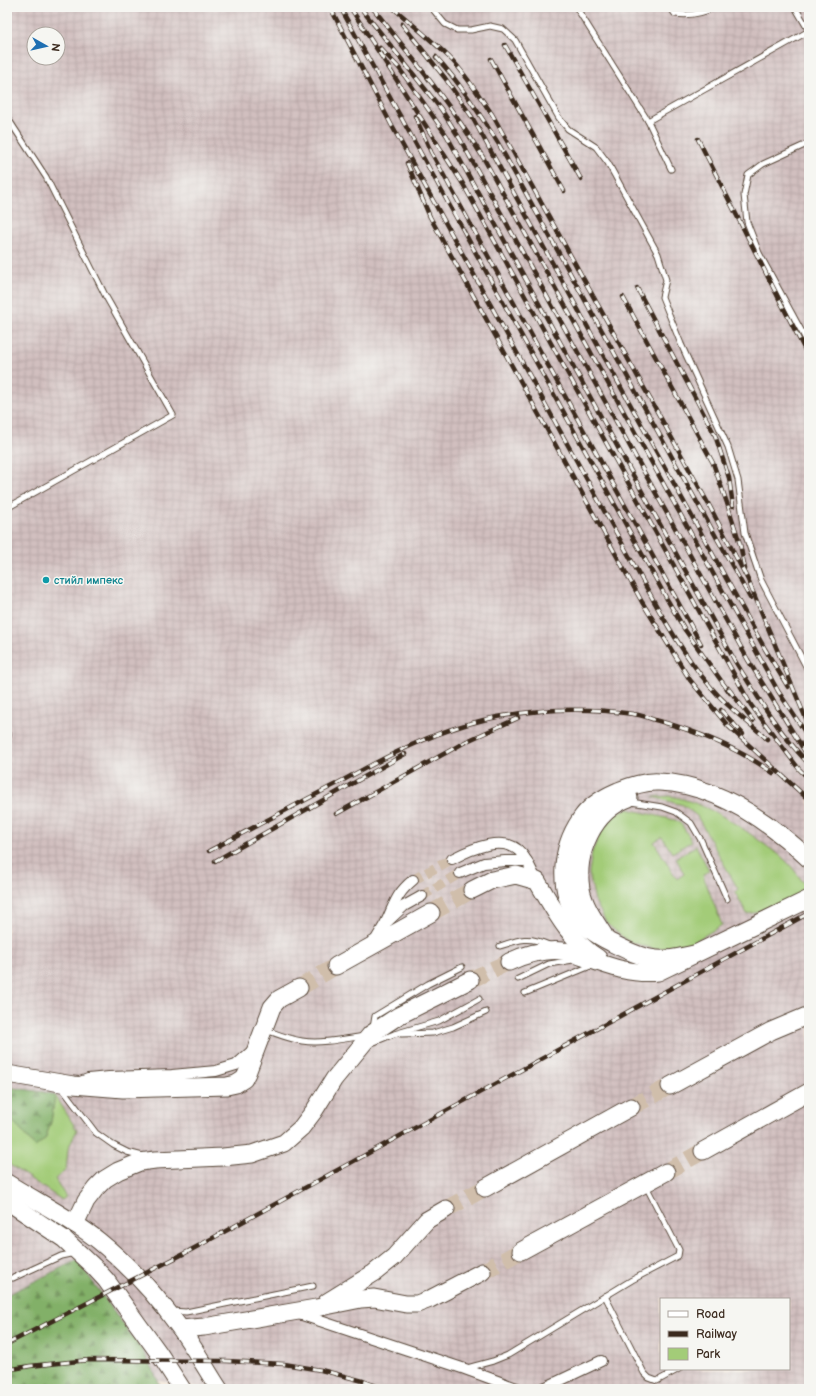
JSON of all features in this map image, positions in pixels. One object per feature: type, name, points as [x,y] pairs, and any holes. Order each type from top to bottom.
[{"type":"highway","points":[[694,954],[667,959],[655,959],[628,952],[593,933],[578,918],[570,906],[565,890],[563,875],[565,856],[572,833],[580,819],[590,808],[612,794],[625,788],[645,783],[673,783],[691,787],[740,806],[788,839],[809,859]]},
{"type":"highway","points":[[607,941],[586,906],[581,890],[581,856],[588,837],[604,814],[623,800],[644,792],[664,789],[707,793]]},
{"type":"highway","points":[[472,890],[492,880],[516,875],[537,881],[572,936],[593,955],[615,969]]},
{"type":"highway","points":[[509,962],[542,951],[564,951],[615,969],[647,973],[658,972],[809,899]]},
{"type":"highway","points":[[336,966],[431,913]]},
{"type":"highway","points":[[75,1224],[86,1201],[105,1179],[118,1171],[140,1162],[252,1154],[284,1143],[301,1128],[314,1111],[334,1079],[371,1034],[466,973]]},
{"type":"highway","points":[[7,1074],[66,1084],[123,1089],[227,1086],[236,1084],[244,1079],[272,1007],[279,999],[298,988]]},
{"type":"highway","points":[[670,1086],[771,1031],[809,1015]]},
{"type":"highway","points":[[703,1151],[809,1092]]},
{"type":"highway","points":[[485,1188],[631,1107]]},
{"type":"highway","points":[[521,1250],[666,1172]]},
{"type":"highway","points":[[7,1183],[75,1224],[98,1240],[122,1261],[150,1291],[181,1329],[219,1389]]},
{"type":"highway","points":[[7,1201],[64,1239],[80,1252],[106,1280],[158,1352],[182,1389]]},
{"type":"highway","points":[[316,1308],[379,1269],[394,1257],[427,1220],[446,1209]]},
{"type":"highway","points":[[181,1329],[204,1327],[361,1299],[374,1298],[406,1304],[417,1304],[430,1300],[482,1272]]},
{"type":"street","points":[[452,859],[473,848],[489,844],[503,844],[512,846],[521,852],[537,881]]},
{"type":"street","points":[[460,873],[484,863],[527,861]]},
{"type":"street","points":[[372,947],[385,923],[393,902],[403,888],[413,880]]},
{"type":"street","points":[[385,923],[404,906],[422,896]]},
{"type":"street","points":[[293,1312],[465,1369],[519,1389]]},
{"type":"street","points":[[542,1389],[601,1361]]},
{"type":"lane","points":[[431,7],[445,24],[457,30],[471,30],[490,26],[503,29],[515,40],[560,118],[568,129],[596,147],[608,163],[658,254],[666,280],[662,297],[681,344],[728,447],[738,480],[745,532],[761,580],[809,672]]},
{"type":"lane","points":[[576,7],[648,121],[671,168]]},
{"type":"lane","points":[[670,7],[675,14],[687,15],[705,12],[715,7]]},
{"type":"lane","points":[[648,121],[809,31],[795,7]]},
{"type":"lane","points":[[7,117],[46,177],[104,295],[173,415],[7,508]]},
{"type":"lane","points":[[809,143],[762,164],[748,175],[744,195],[747,222],[759,253],[809,345]]},
{"type":"lane","points":[[623,800],[662,807],[676,812],[691,823],[701,840],[727,898]]},
{"type":"lane","points":[[500,946],[519,939],[531,938],[564,951]]},
{"type":"lane","points":[[518,979],[550,964],[565,961],[593,961]]},
{"type":"lane","points":[[525,993],[593,961]]},
{"type":"lane","points":[[356,1053],[376,1040],[439,1021],[479,999]]},
{"type":"lane","points":[[394,1034],[433,1033],[486,1012]]},
{"type":"lane","points":[[263,1029],[292,1039],[315,1042],[371,1034]]},
{"type":"lane","points":[[66,1084],[96,1132],[113,1145],[127,1152],[155,1160]]},
{"type":"lane","points":[[465,1369],[508,1355],[605,1296],[678,1256],[679,1250],[644,1183]]},
{"type":"lane","points":[[7,1278],[13,1278],[61,1256],[80,1252]]},
{"type":"lane","points":[[167,1311],[186,1312],[313,1286]]},
{"type":"lane","points":[[605,1296],[644,1373],[649,1378],[657,1381],[677,1370]]},
{"type":"shaded area","points":[[7,7],[809,7],[809,1389],[212,1389],[146,1379],[7,1389]]},
{"type":"green space","points":[[671,796],[684,799],[708,809],[742,829],[782,857],[791,866],[809,890],[776,909],[747,914],[735,892],[738,889],[697,816],[683,805],[653,797]]},
{"type":"green space","points":[[628,809],[675,820],[681,824],[692,841],[672,853],[662,837],[654,842],[677,879],[684,874],[676,858],[696,846],[709,870],[703,875],[722,925],[687,946],[654,949],[628,941],[607,924],[595,901],[589,873],[592,852],[601,831],[616,814]]},
{"type":"green space","points":[[7,1087],[55,1095],[51,1122],[45,1139],[35,1147],[7,1114]]},
{"type":"green space","points":[[55,1095],[77,1130],[68,1149],[66,1170],[55,1179],[66,1197],[62,1200],[7,1163],[7,1114],[35,1147],[45,1139],[51,1122]]},
{"type":"green space","points":[[77,1260],[144,1353],[162,1389],[7,1389],[7,1295]]},
{"type":"tunnel","points":[[413,880],[452,859]]},
{"type":"tunnel","points":[[422,896],[460,873]]},
{"type":"tunnel","points":[[431,913],[472,890]]},
{"type":"tunnel","points":[[470,980],[509,962]]},
{"type":"tunnel","points":[[299,988],[336,966]]},
{"type":"tunnel","points":[[631,1107],[670,1086]]},
{"type":"tunnel","points":[[666,1172],[703,1151]]},
{"type":"tunnel","points":[[446,1209],[485,1188]]},
{"type":"tunnel","points":[[482,1272],[521,1251]]},
{"type":"railway","points":[[330,7],[392,126],[661,614],[683,650],[708,684],[733,709],[767,739]]},
{"type":"railway","points":[[340,7],[668,601],[685,630],[730,693]]},
{"type":"railway","points":[[350,7],[463,184],[751,705],[799,769],[809,779]]},
{"type":"railway","points":[[360,7],[441,109],[460,139],[748,660],[809,758]]},
{"type":"railway","points":[[372,7],[416,62],[484,159],[778,691],[809,738]]},
{"type":"railway","points":[[392,7],[452,60],[468,79],[492,114],[709,505],[748,580],[809,726]]},
{"type":"railway","points":[[402,24],[445,78],[472,117],[765,649],[788,687]]},
{"type":"railway","points":[[505,45],[581,179]]},
{"type":"railway","points":[[380,48],[399,68],[447,136],[735,661],[777,725],[806,761]]},
{"type":"railway","points":[[436,57],[461,88],[498,143],[750,598]]},
{"type":"railway","points":[[491,59],[564,191]]},
{"type":"railway","points":[[415,116],[431,152],[701,644]]},
{"type":"railway","points":[[698,139],[809,358]]},
{"type":"railway","points":[[407,163],[430,217],[642,602],[690,680],[728,726],[809,800]]},
{"type":"railway","points":[[637,288],[715,435],[729,478],[733,506]]},
{"type":"railway","points":[[623,297],[713,463],[740,544],[745,569]]},
{"type":"railway","points":[[728,688],[753,721]]},
{"type":"railway","points":[[209,851],[407,747],[452,729],[496,717],[541,711],[565,710],[611,711],[640,715],[689,730],[718,742],[746,756],[773,773]]},
{"type":"railway","points":[[721,710],[743,734]]},
{"type":"railway","points":[[336,814],[467,741],[518,718]]},
{"type":"railway","points":[[215,861],[405,754]]},
{"type":"railway","points":[[7,1344],[189,1251],[809,913]]},
{"type":"railway","points":[[7,1370],[89,1360],[226,1361],[284,1364],[321,1370],[363,1381],[384,1389]]},
{"type":"place","name":"стийл импекс","points":[[46,580]]}]
